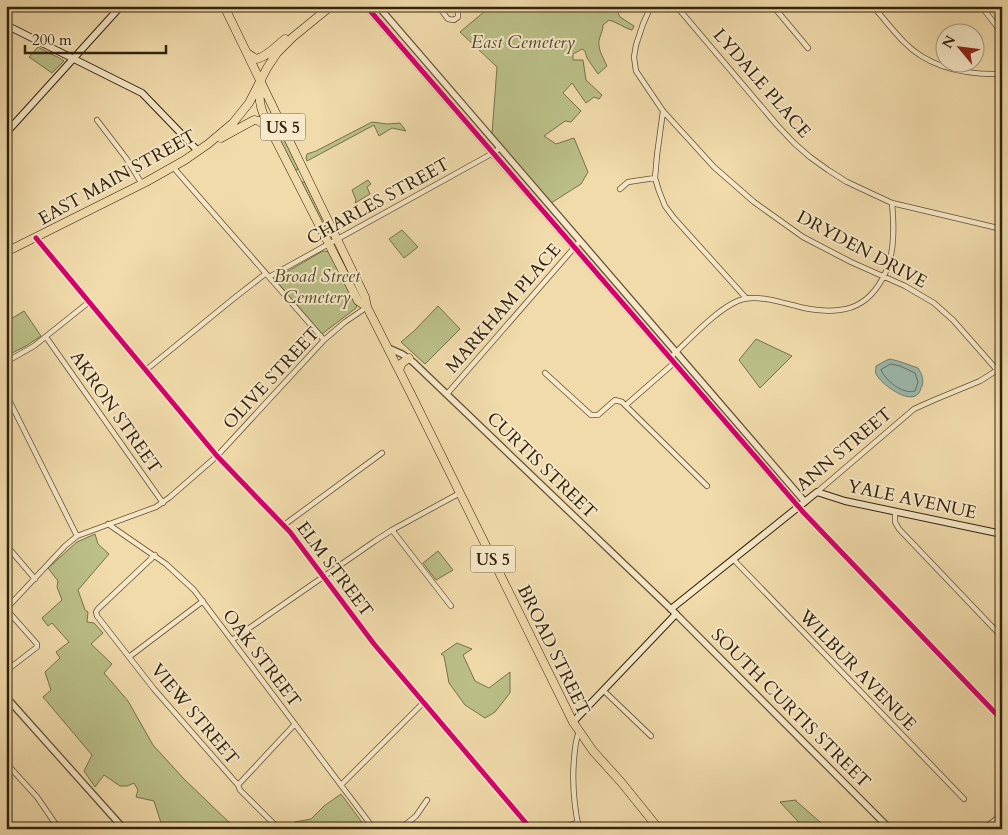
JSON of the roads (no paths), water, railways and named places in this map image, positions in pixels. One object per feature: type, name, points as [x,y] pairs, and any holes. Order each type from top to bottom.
[{"type":"main road","points":[[6,133],[121,6]]},
{"type":"main road","name":"BROAD STREET","points":[[224,6],[338,240],[365,297],[367,307],[573,722],[593,751],[659,829]]},
{"type":"main road","name":"EAST MAIN STREET","points":[[6,252],[173,168],[198,152],[242,113],[274,57],[294,37],[331,6]]},
{"type":"main road","points":[[6,25],[142,93],[198,152]]},
{"type":"main road","points":[[246,52],[256,59],[260,58],[287,37],[294,37]]},
{"type":"main road","name":"BROAD STREET","points":[[261,82],[260,108],[358,301],[367,307]]},
{"type":"main road","points":[[208,144],[254,120],[259,121],[271,130]]},
{"type":"main road","points":[[295,178],[305,173]]},
{"type":"main road","points":[[399,370],[402,363],[409,358]]},
{"type":"main road","name":"ANN STREET","points":[[573,722],[673,612],[733,559],[817,492]]},
{"type":"main road","name":"YALE AVENUE","points":[[817,492],[895,512],[1002,534]]},
{"type":"street","points":[[366,6],[798,507],[1002,720]]},
{"type":"street","points":[[378,6],[805,502]]},
{"type":"street","points":[[438,6],[448,18],[454,20],[459,14],[454,6]]},
{"type":"street","name":"DRYDEN DRIVE","points":[[651,6],[636,45],[634,57],[636,71],[663,111],[714,167],[754,202],[804,237],[851,262],[915,291],[934,303],[966,334],[997,370]]},
{"type":"street","name":"LYDALE PLACE","points":[[676,6],[759,106],[810,157],[847,182],[892,203],[1002,229]]},
{"type":"street","points":[[773,6],[808,48]]},
{"type":"street","points":[[874,6],[904,42],[930,62],[964,72],[1002,74]]},
{"type":"street","points":[[981,6],[1002,33]]},
{"type":"street","points":[[441,92],[447,87]]},
{"type":"street","points":[[663,111],[655,178],[665,206],[746,298]]},
{"type":"street","points":[[97,120],[126,158],[142,184]]},
{"type":"street","name":"CHARLES STREET","points":[[146,370],[233,299],[267,276],[338,240],[500,148]]},
{"type":"street","points":[[173,168],[324,340]]},
{"type":"street","points":[[620,189],[628,182],[655,178]]},
{"type":"street","points":[[530,196],[536,190]]},
{"type":"street","points":[[626,404],[672,360],[676,352],[734,302],[746,298],[760,298],[822,310],[839,310],[854,306],[867,299],[884,277],[890,260],[893,238],[892,203]]},
{"type":"street","name":"ELM STREET","points":[[36,238],[216,456],[284,524],[374,644],[531,829]]},
{"type":"street","name":"MARKHAM PLACE","points":[[447,394],[580,241]]},
{"type":"street","points":[[622,302],[628,296]]},
{"type":"street","points":[[6,362],[46,337],[89,302]]},
{"type":"street","name":"OLIVE STREET","points":[[6,609],[65,546],[77,536],[156,507],[163,502],[216,456],[324,340],[367,307]]},
{"type":"street","name":"AKRON STREET","points":[[46,337],[163,502]]},
{"type":"street","name":"CURTIS STREET","points":[[388,348],[409,358],[673,612]]},
{"type":"street","name":"ANN STREET","points":[[817,492],[914,409],[980,381],[1002,367]]},
{"type":"street","points":[[545,373],[591,415],[598,416],[615,400],[626,404],[707,486]]},
{"type":"street","points":[[6,394],[77,536]]},
{"type":"street","points":[[712,406],[718,401]]},
{"type":"street","points":[[753,454],[759,449]]},
{"type":"street","points":[[284,524],[382,453]]},
{"type":"street","points":[[232,640],[392,530],[460,493]]},
{"type":"street","points":[[895,512],[895,522],[899,528],[1002,637]]},
{"type":"street","name":"OAK STREET","points":[[108,524],[155,555],[194,590],[374,829]]},
{"type":"street","points":[[392,530],[450,606]]},
{"type":"street","points":[[6,546],[35,579]]},
{"type":"street","name":"VIEW STREET","points":[[155,555],[98,609],[96,612],[97,616],[154,689],[244,795],[279,829]]},
{"type":"street","name":"WILBUR AVENUE","points":[[733,559],[964,799]]},
{"type":"street","points":[[129,657],[203,602]]},
{"type":"street","points":[[6,609],[37,644],[37,646],[6,671]]},
{"type":"street","name":"SOUTH CURTIS STREET","points":[[673,612],[890,829]]},
{"type":"street","points":[[603,690],[651,736]]},
{"type":"street","points":[[6,698],[124,829]]},
{"type":"street","points":[[341,785],[424,702]]},
{"type":"street","points":[[238,786],[295,724]]},
{"type":"street","points":[[579,732],[575,745],[573,776],[579,829]]},
{"type":"street","points":[[6,762],[37,797],[59,829]]},
{"type":"street","points":[[400,829],[416,816],[426,800]]},
{"type":"street","points":[[983,829],[1002,815]]},
{"type":"street","points":[[562,829],[578,822]]},
{"type":"water","points":[[890,359],[918,368],[923,382],[917,395],[911,397],[900,394],[888,387],[879,378],[876,373],[876,366]]},
{"type":"park label","name":"East Cemetery","points":[[523,42]]},
{"type":"park label","name":"Broad Street Cemetery","points":[[317,286]]}]
